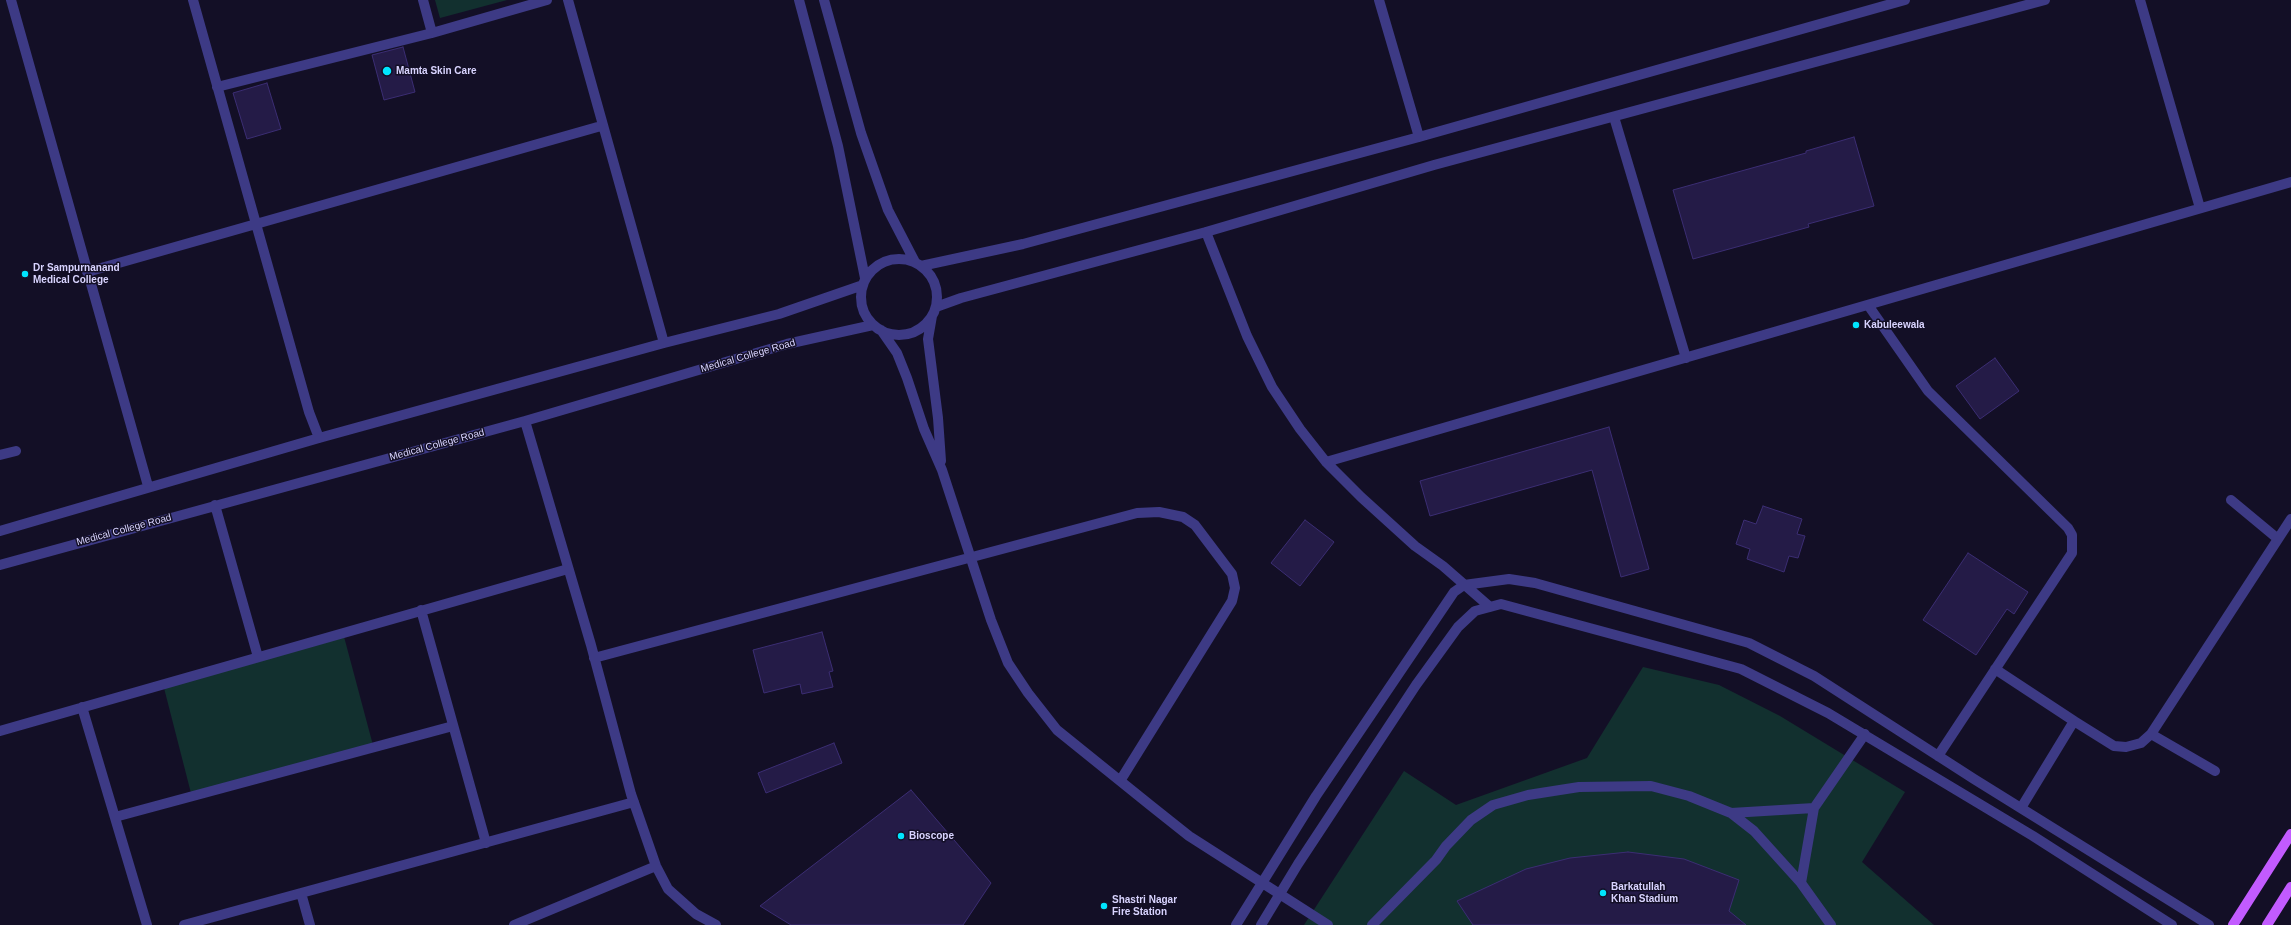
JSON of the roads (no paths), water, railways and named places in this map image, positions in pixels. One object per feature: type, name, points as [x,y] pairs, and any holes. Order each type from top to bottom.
[{"type":"main road","points":[[2233,925],[2291,834]]},
{"type":"main road","points":[[2267,925],[2291,887]]},
{"type":"street","points":[[11,0],[148,486]]},
{"type":"street","points":[[193,0],[309,412],[318,438]]},
{"type":"street","points":[[423,0],[432,33]]},
{"type":"street","points":[[217,87],[432,33],[547,0]]},
{"type":"street","points":[[568,0],[601,126],[664,343]]},
{"type":"street","points":[[799,0],[838,146],[864,282],[862,304],[865,314],[897,353],[942,470],[991,620],[1006,656],[1028,693],[1057,730],[1190,836],[1328,925]]},
{"type":"street","points":[[824,0],[861,133],[888,210],[918,264],[932,276],[938,295],[936,307],[932,316],[925,325],[915,332],[892,334],[877,328]]},
{"type":"street","points":[[1379,0],[1419,137]]},
{"type":"street","points":[[0,530],[318,438],[664,343],[779,314],[864,282],[873,269],[890,260],[899,259],[918,264],[1023,244],[1419,137],[1905,0]]},
{"type":"street","points":[[936,307],[961,298],[1206,232],[1434,165],[2045,0]]},
{"type":"street","points":[[2140,0],[2200,208]]},
{"type":"street","points":[[1614,117],[1686,358]]},
{"type":"street","points":[[87,272],[601,126]]},
{"type":"street","points":[[1326,462],[2291,182]]},
{"type":"street","points":[[1206,232],[1247,336],[1272,388],[1326,462],[1415,546],[1443,566],[1490,607]]},
{"type":"street","points":[[1868,305],[1928,391],[2068,528],[2072,535],[2072,553],[1938,756]]},
{"type":"street","points":[[932,316],[928,339],[938,418],[942,470]]},
{"type":"street","name":"Medical College Road","points":[[0,565],[525,421],[787,344],[877,328]]},
{"type":"street","points":[[525,421],[634,802],[656,866],[668,889],[696,914],[716,925]]},
{"type":"street","points":[[0,455],[16,451]]},
{"type":"street","points":[[2231,500],[2278,539]]},
{"type":"street","points":[[215,505],[258,657]]},
{"type":"street","points":[[594,658],[1137,513],[1159,512],[1183,517],[1195,525],[1221,557],[1232,574],[1235,588],[1232,600],[1120,781]]},
{"type":"street","points":[[1995,669],[2114,746],[2126,747],[2141,743],[2151,734],[2291,519]]},
{"type":"street","points":[[0,731],[568,569]]},
{"type":"street","points":[[1236,925],[1316,796],[1454,592],[1464,585],[1509,579],[1535,583],[1750,643],[1814,676],[1938,756],[2209,925]]},
{"type":"street","points":[[1261,925],[1412,692],[1458,627],[1475,611],[1501,604],[1537,612],[1741,669],[1828,713],[1865,734],[2033,836],[2172,925]]},
{"type":"street","points":[[421,610],[486,843]]},
{"type":"street","points":[[82,707],[147,925]]},
{"type":"street","points":[[2021,808],[2074,721]]},
{"type":"street","points":[[115,817],[453,726]]},
{"type":"street","points":[[1801,883],[1814,808],[1865,734]]},
{"type":"street","points":[[2151,734],[2215,771]]},
{"type":"street","points":[[1372,925],[1436,860],[1446,846],[1471,820],[1493,805],[1528,795],[1580,787],[1651,786],[1689,796],[1732,813],[1770,848],[1801,883],[1831,925]]},
{"type":"street","points":[[184,925],[634,802]]},
{"type":"street","points":[[1732,813],[1814,808]]},
{"type":"street","points":[[514,925],[656,866]]},
{"type":"street","points":[[301,893],[310,925]]},
{"type":"place","name":"Mamta Skin Care","points":[[387,71]]},
{"type":"place","name":"Dr Sampurnanand Medical College","points":[[25,274]]},
{"type":"place","name":"Kabuleewala","points":[[1856,325]]},
{"type":"place","name":"Bioscope","points":[[901,836]]},
{"type":"place","name":"Barkatullah Khan Stadium","points":[[1603,893]]},
{"type":"place","name":"Shastri Nagar Fire Station","points":[[1104,906]]}]
